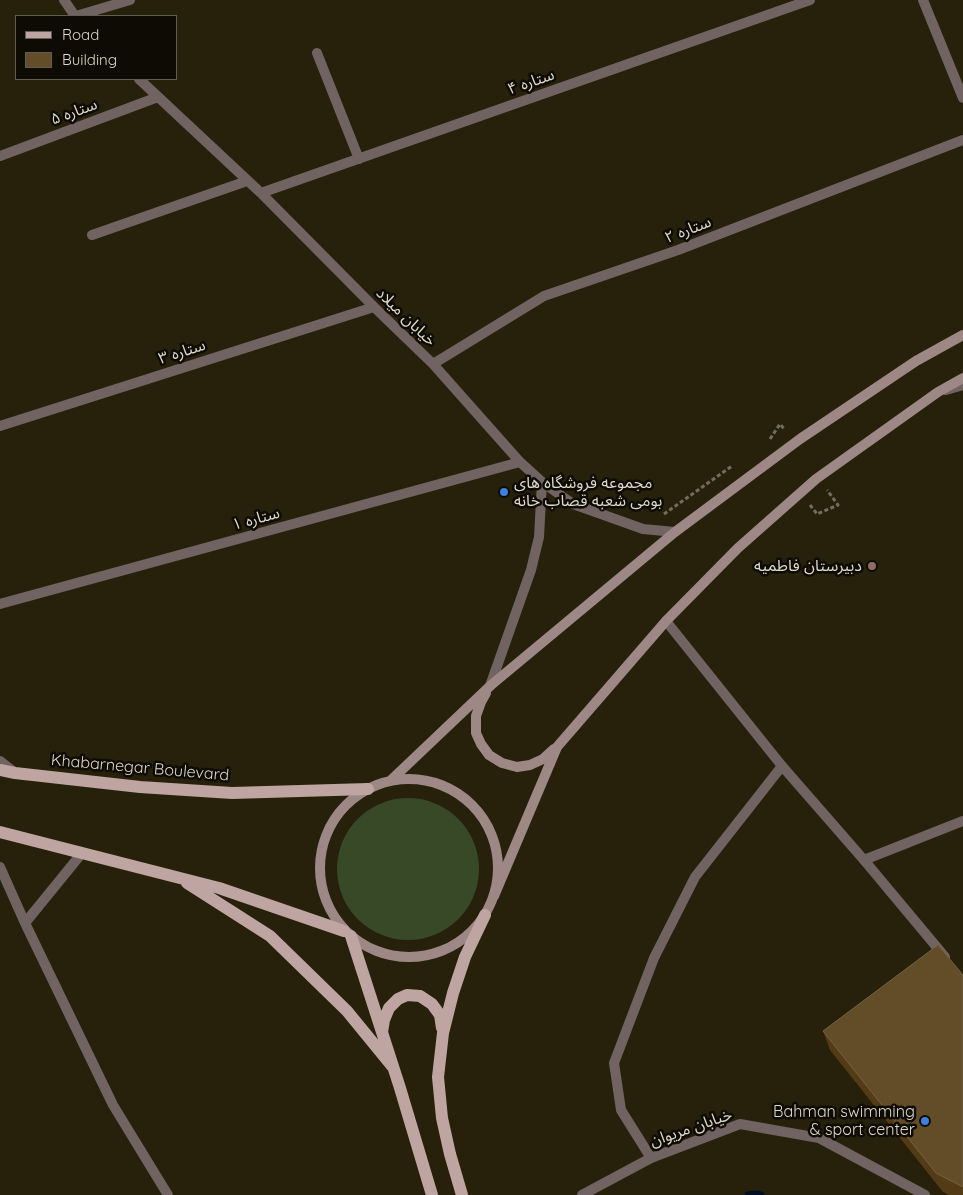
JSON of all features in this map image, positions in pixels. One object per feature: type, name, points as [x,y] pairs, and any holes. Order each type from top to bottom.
[{"type":"main road","points":[[390,781],[490,686],[675,532],[800,439],[916,361],[963,335]]},
{"type":"main road","points":[[490,686],[476,716],[476,733],[481,744],[489,755],[502,763],[517,767],[530,765],[543,759],[557,747],[666,621],[738,548],[816,479],[938,392],[963,378]]},
{"type":"main road","points":[[462,1195],[442,1118],[438,1077],[442,1033],[465,957],[494,896],[557,747]]},
{"type":"main road","name":"Khabarnegar Boulevard","points":[[0,770],[140,788],[232,793],[368,789]]},
{"type":"main road","points":[[485,915],[470,933],[458,942],[451,947],[430,955],[407,958],[384,954],[363,945],[347,933],[328,908],[320,882],[320,854],[329,828],[345,805],[368,789],[390,781],[413,779],[436,783],[458,794],[476,809],[489,828],[496,850],[498,874],[494,896]]},
{"type":"main road","points":[[0,832],[219,888],[347,933]]},
{"type":"main road","points":[[176,877],[222,904],[270,936],[347,1011],[392,1066]]},
{"type":"main road","points":[[347,933],[400,1088],[432,1195]]},
{"type":"main road","points":[[382,1034],[384,1020],[389,1008],[398,999],[407,995],[420,996],[432,1004],[440,1015],[442,1033]]},
{"type":"street","points":[[64,0],[75,15]]},
{"type":"street","points":[[79,15],[130,0]]},
{"type":"street","name":"ستاره ۴","points":[[261,193],[810,0]]},
{"type":"street","points":[[923,0],[963,98]]},
{"type":"street","points":[[317,53],[359,159]]},
{"type":"street","name":"خیابان میلاد","points":[[140,80],[261,193],[433,364],[520,462],[542,482],[573,504],[643,529],[675,532]]},
{"type":"street","name":"ستاره ۵","points":[[0,156],[158,97]]},
{"type":"street","name":"ستاره ۲","points":[[433,364],[544,296],[678,250],[963,140]]},
{"type":"street","points":[[92,235],[247,181]]},
{"type":"street","name":"ستاره ۳","points":[[0,426],[374,307]]},
{"type":"street","points":[[938,392],[963,385]]},
{"type":"street","name":"ستاره ۱","points":[[0,604],[520,462]]},
{"type":"street","points":[[490,686],[531,570],[539,537],[542,482]]},
{"type":"street","points":[[666,621],[782,766],[951,964]]},
{"type":"street","points":[[0,761],[15,773]]},
{"type":"street","points":[[651,1158],[620,1110],[614,1063],[654,958],[695,877],[782,766]]},
{"type":"street","points":[[864,860],[963,821]]},
{"type":"street","points":[[25,923],[82,853]]},
{"type":"street","points":[[0,867],[113,1105],[168,1195]]},
{"type":"street","name":"خیابان مریوان","points":[[582,1195],[651,1158],[740,1124],[819,1138],[925,1195]]},
{"type":"path","points":[[763,444],[771,438],[780,424]]},
{"type":"path","points":[[643,529],[739,461]]},
{"type":"path","points":[[817,514],[838,506]]},
{"type":"green space","points":[[408,798],[435,804],[447,810],[458,819],[467,830],[473,842],[479,869],[473,896],[467,908],[458,919],[447,928],[435,934],[408,940],[381,934],[369,928],[358,919],[349,908],[343,896],[337,869],[343,842],[349,830],[358,819],[369,810],[381,804]]},
{"type":"building","name":"Bahman swimming & sport center","points":[[938,945],[963,975],[963,1187],[936,1173],[823,1031]]},
{"type":"waterway","points":[[748,1195],[761,1195]]},
{"type":"place","name":"مجموعه فروشگاه های بومی شعبه قصاب خانه","points":[[504,492]]},
{"type":"place","name":"دبیرستان فاطمیه","points":[[872,566]]},
{"type":"place","name":"Bahman swimming & sport center","points":[[925,1121]]}]
